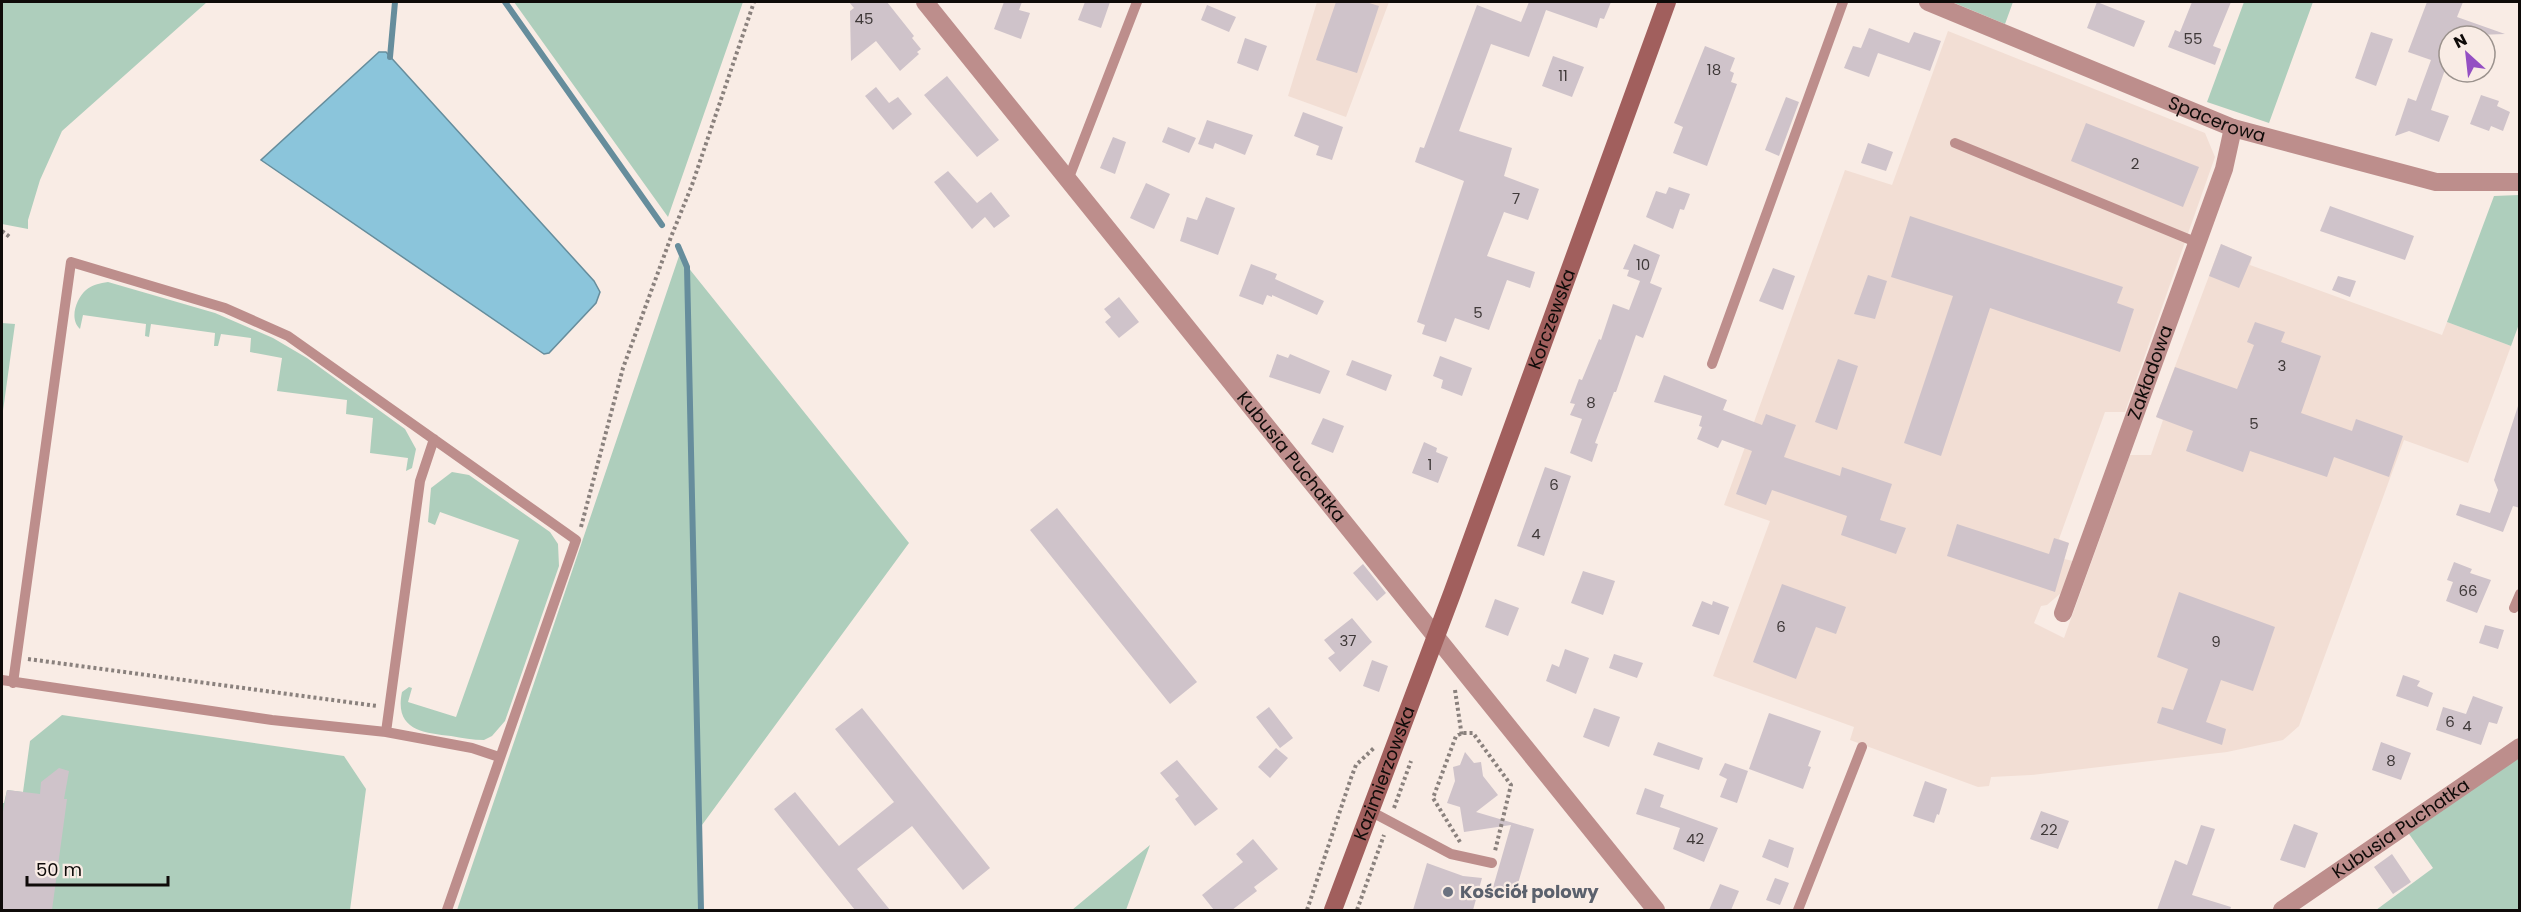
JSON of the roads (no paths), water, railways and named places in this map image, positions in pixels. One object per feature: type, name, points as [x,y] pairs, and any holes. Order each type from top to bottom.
[{"type":"street","name":"Kubusia Puchatka","points":[[925,2],[1656,910]]},
{"type":"street","name":"Korczewska","points":[[1435,636],[1667,2]]},
{"type":"street","name":"Spacerowa","points":[[1928,2],[2233,128],[2436,182],[2520,182]]},
{"type":"street","name":"Zakładowa","points":[[2063,613],[2224,169],[2233,128]]},
{"type":"street","name":"Kazimierzowska","points":[[1333,910],[1435,636]]},
{"type":"street","name":"Kubusia Puchatka","points":[[2282,910],[2520,747]]},
{"type":"lane","points":[[1068,180],[1137,2]]},
{"type":"lane","points":[[1712,364],[1844,2]]},
{"type":"lane","points":[[1955,143],[2198,243]]},
{"type":"lane","points":[[13,683],[71,262],[225,308],[288,336],[576,540],[447,910]]},
{"type":"lane","points":[[387,732],[420,481],[434,439]]},
{"type":"lane","points":[[2514,608],[2520,594]]},
{"type":"lane","points":[[2,680],[272,720],[387,732],[472,748],[500,757]]},
{"type":"lane","points":[[1798,910],[1862,747]]},
{"type":"lane","points":[[1370,811],[1451,854],[1492,863]]},
{"type":"water","points":[[379,52],[386,52],[594,281],[600,292],[596,303],[549,353],[544,354],[261,160]]},
{"type":"waterway","points":[[390,57],[395,2]]},
{"type":"waterway","points":[[505,2],[662,225]]},
{"type":"waterway","points":[[678,246],[687,267],[701,910]]},
{"type":"place","name":"Kościół polowy","points":[[1448,892]]}]
